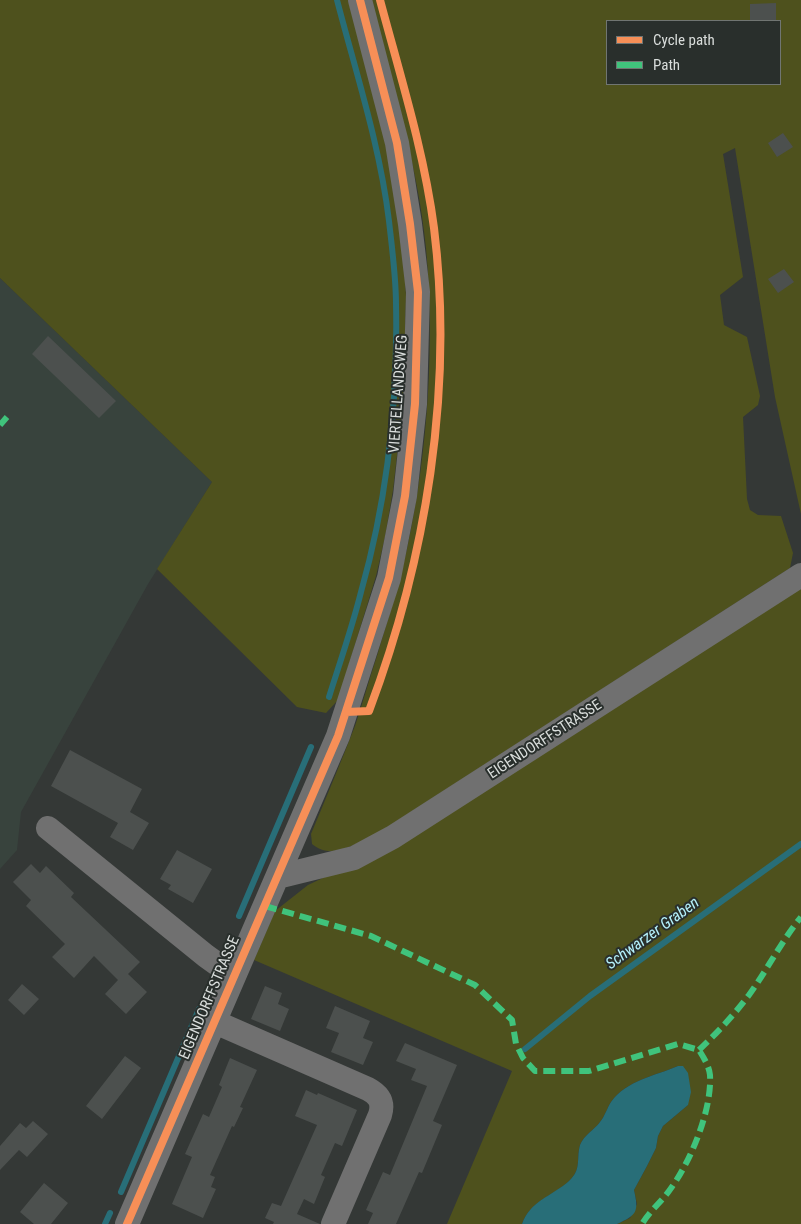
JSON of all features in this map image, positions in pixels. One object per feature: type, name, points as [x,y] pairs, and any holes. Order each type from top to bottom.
[{"type":"street","name":"VIERTELLANDSWEG","points":[[318,782],[346,712],[389,578],[405,496],[415,404],[418,292],[410,224],[397,143],[360,0]]},
{"type":"street","name":"EIGENDORFFSTRASSE","points":[[277,877],[354,858],[393,837],[801,575]]},
{"type":"street","name":"EIGENDORFFSTRASSE","points":[[128,1224],[318,782]]},
{"type":"street","name":"EIGENDORFFSTRASSE","points":[[48,828],[206,956],[234,976]]},
{"type":"street","points":[[215,1022],[368,1089],[380,1099],[382,1108],[380,1115],[333,1224]]},
{"type":"shaded area","points":[[0,278],[212,482],[148,584],[21,812],[17,850],[0,869]]},
{"type":"green space","points":[[0,0],[348,0],[386,136],[403,247],[406,296],[403,403],[393,490],[376,576],[338,700],[326,713],[297,707],[157,569],[212,482],[0,278]]},
{"type":"green space","points":[[369,0],[801,0],[801,514],[775,397],[735,148],[723,154],[743,277],[720,295],[724,325],[747,337],[760,396],[758,405],[743,417],[747,499],[750,510],[758,515],[781,516],[793,553],[790,568],[372,837],[342,850],[327,851],[319,849],[312,844],[311,834],[355,726],[398,586],[415,508],[425,434],[430,359],[429,284],[426,248],[417,185],[395,92]]},
{"type":"green space","points":[[801,585],[801,1224],[617,1224],[630,1218],[637,1204],[634,1190],[656,1148],[658,1136],[663,1126],[688,1105],[678,1066],[625,1088],[611,1102],[600,1122],[582,1141],[576,1172],[573,1177],[536,1204],[522,1224],[447,1224],[512,1071],[254,960],[275,911],[308,885],[327,876]]},
{"type":"water","points":[[678,1066],[683,1066],[688,1073],[691,1092],[688,1105],[663,1126],[658,1136],[656,1148],[634,1190],[635,1212],[629,1218],[617,1224],[522,1224],[536,1204],[573,1177],[577,1168],[582,1141],[600,1122],[611,1102],[625,1088]]},
{"type":"building","points":[[776,3],[776,20],[750,20],[750,4]]},
{"type":"building","points":[[783,133],[793,147],[777,157],[768,143]]},
{"type":"building","points":[[784,269],[794,282],[778,293],[768,279]]},
{"type":"building","points":[[48,336],[116,401],[99,418],[32,354]]},
{"type":"building","points":[[70,750],[142,789],[130,812],[149,823],[133,850],[110,837],[118,823],[51,786]]},
{"type":"building","points":[[177,850],[212,869],[193,903],[168,889],[171,885],[160,879]]},
{"type":"building","points":[[31,864],[40,873],[46,866],[74,893],[71,897],[140,962],[128,974],[147,992],[126,1014],[105,994],[118,980],[94,956],[74,978],[52,957],[65,944],[26,906],[31,900],[13,882]]},
{"type":"building","points":[[22,984],[39,999],[24,1015],[8,1000]]},
{"type":"building","points":[[265,986],[282,993],[278,1004],[289,1009],[280,1031],[251,1019]]},
{"type":"building","points":[[335,1006],[370,1021],[363,1038],[373,1042],[363,1065],[331,1052],[339,1033],[326,1028]]},
{"type":"building","points":[[405,1043],[457,1065],[433,1121],[442,1125],[422,1173],[419,1172],[396,1224],[368,1224],[373,1213],[366,1210],[383,1172],[390,1175],[427,1086],[411,1080],[416,1069],[396,1061]]},
{"type":"building","points":[[125,1056],[141,1068],[102,1119],[86,1106]]},
{"type":"building","points":[[230,1058],[257,1070],[240,1107],[243,1108],[234,1127],[232,1126],[210,1175],[215,1177],[211,1187],[216,1189],[203,1218],[172,1204],[192,1157],[185,1154],[203,1114],[209,1117],[222,1087],[219,1085]]},
{"type":"building","points":[[306,1090],[317,1095],[318,1093],[357,1110],[342,1146],[335,1143],[321,1175],[325,1177],[314,1204],[304,1199],[297,1214],[320,1224],[273,1224],[274,1222],[265,1218],[272,1203],[281,1206],[317,1125],[295,1116]]},
{"type":"building","points":[[33,1121],[48,1134],[27,1157],[19,1150],[0,1170],[0,1146],[20,1123],[26,1128]]},
{"type":"building","points":[[44,1183],[68,1203],[51,1224],[34,1224],[20,1212]]},
{"type":"waterway","points":[[329,697],[350,632],[378,522],[393,413],[396,340],[395,273],[385,193],[367,110],[337,0]]},
{"type":"waterway","points":[[239,916],[311,747]]},
{"type":"waterway","name":"Schwarzer Graben","points":[[525,1049],[590,996],[801,844]]},
{"type":"waterway","points":[[121,1192],[199,1009]]},
{"type":"waterway","points":[[105,1224],[110,1213]]},
{"type":"marked path","points":[[0,425],[7,417]]},
{"type":"marked path","points":[[265,906],[371,936],[475,985],[512,1020],[516,1044],[523,1058],[535,1071],[589,1071],[678,1044],[699,1050],[710,1075],[710,1089],[698,1136],[677,1179],[642,1224]]},
{"type":"marked path","points":[[699,1050],[725,1024],[749,995],[801,917]]},
{"type":"cycle path","points":[[127,1224],[338,736],[389,578],[405,496],[415,404],[418,292],[410,224],[397,143],[360,0]]},
{"type":"cycle path","points":[[346,712],[369,711],[389,653],[406,594],[420,534],[430,473],[437,412],[440,350],[439,289],[430,199],[411,113],[380,0]]}]
